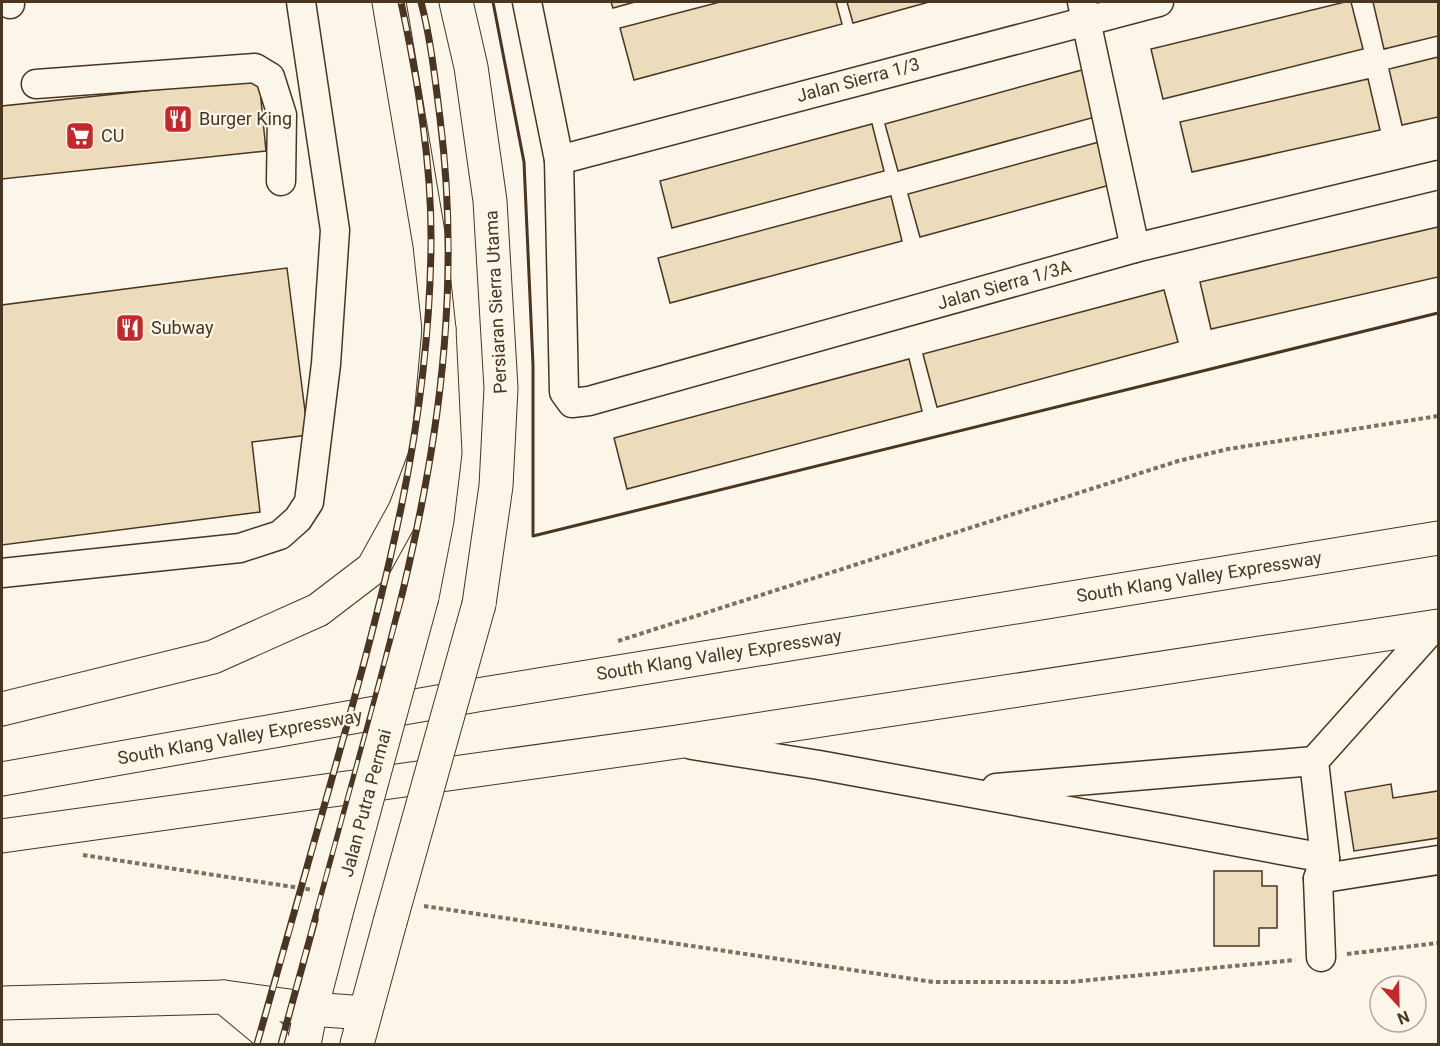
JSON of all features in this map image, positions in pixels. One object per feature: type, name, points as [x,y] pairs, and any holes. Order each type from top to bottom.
[{"type":"main road","points":[[2,709],[213,657],[318,610],[373,568],[405,510],[428,448],[439,329],[421,187],[388,2]]},
{"type":"main road","name":"Persiaran Sierra Utama","points":[[402,914],[479,604],[496,486],[501,388],[490,201],[471,67],[456,2]]},
{"type":"main road","name":"Jalan Putra Permai","points":[[304,1044],[328,904],[422,597],[437,520],[445,453],[439,329]]},
{"type":"main road","name":"South Klang Valley Expressway","points":[[2,779],[477,695],[1438,538]]},
{"type":"main road","points":[[2,836],[677,742],[1436,626]]},
{"type":"main road","points":[[357,1044],[365,1012],[402,914]]},
{"type":"main road","points":[[2,1003],[224,997],[310,1010],[365,1012]]},
{"type":"main road","points":[[224,997],[271,1036],[274,1044]]},
{"type":"street","points":[[2,573],[240,548],[280,535],[298,519],[309,502],[326,364],[335,230],[302,2]]},
{"type":"street","points":[[527,2],[559,160]]},
{"type":"street","name":"Jalan Sierra 1/3","points":[[559,160],[1084,10],[1159,2]]},
{"type":"street","points":[[1084,10],[1135,248]]},
{"type":"street","points":[[36,84],[255,68],[270,77],[282,116],[280,172],[304,167],[323,151]]},
{"type":"street","name":"Jalan Sierra 1/3A","points":[[559,160],[564,392],[572,403],[589,401],[1135,248],[1438,175]]},
{"type":"street","points":[[958,791],[1314,761],[1436,626]]},
{"type":"street","points":[[677,742],[958,791],[1322,869],[1438,860]]},
{"type":"street","points":[[1314,761],[1322,869],[1321,957]]},
{"type":"path","points":[[615,642],[1178,461],[1228,449],[1438,416]]},
{"type":"path","points":[[72,854],[328,904]]},
{"type":"path","points":[[402,914],[933,982],[1070,982],[1438,943]]},
{"type":"building","points":[[611,2],[635,2],[613,8]]},
{"type":"building","points":[[720,2],[836,2],[842,24],[634,80],[620,28]]},
{"type":"building","points":[[847,2],[929,2],[853,23]]},
{"type":"building","points":[[1351,2],[1363,49],[1163,99],[1151,49]]},
{"type":"building","points":[[1373,2],[1438,2],[1438,36],[1384,49]]},
{"type":"building","points":[[1438,57],[1438,117],[1402,125],[1389,69]]},
{"type":"building","points":[[1082,70],[1095,117],[898,171],[885,124]]},
{"type":"building","points":[[259,79],[266,151],[2,179],[2,106]]},
{"type":"building","points":[[1368,79],[1380,130],[1192,172],[1180,122]]},
{"type":"building","points":[[872,124],[884,171],[672,228],[660,181]]},
{"type":"building","points":[[1099,142],[1110,185],[920,237],[908,194]]},
{"type":"building","points":[[891,196],[902,241],[670,303],[658,258]]},
{"type":"building","points":[[1438,227],[1438,277],[1211,329],[1200,282]]},
{"type":"building","points":[[287,268],[308,435],[252,442],[260,512],[2,545],[2,305]]},
{"type":"building","points":[[1164,290],[1178,342],[937,407],[923,354]]},
{"type":"building","points":[[909,359],[922,411],[627,489],[614,438]]},
{"type":"building","points":[[1391,784],[1393,798],[1438,791],[1438,838],[1354,851],[1345,792]]},
{"type":"building","points":[[1214,871],[1262,871],[1262,886],[1277,886],[1277,928],[1259,928],[1259,946],[1214,946]]},
{"type":"railway","points":[[257,1044],[374,625],[402,501],[423,376],[428,312],[431,215],[418,92],[401,2]]},
{"type":"railway","points":[[281,1044],[384,666],[420,512],[434,435],[443,358],[448,280],[447,200],[440,118],[421,2]]},
{"type":"wall","points":[[493,2],[524,162],[533,365],[533,536],[1438,313]]},
{"type":"place","name":"Burger King","points":[[178,119]]},
{"type":"place","name":"CU","points":[[80,136]]},
{"type":"place","name":"Subway","points":[[130,328]]}]
